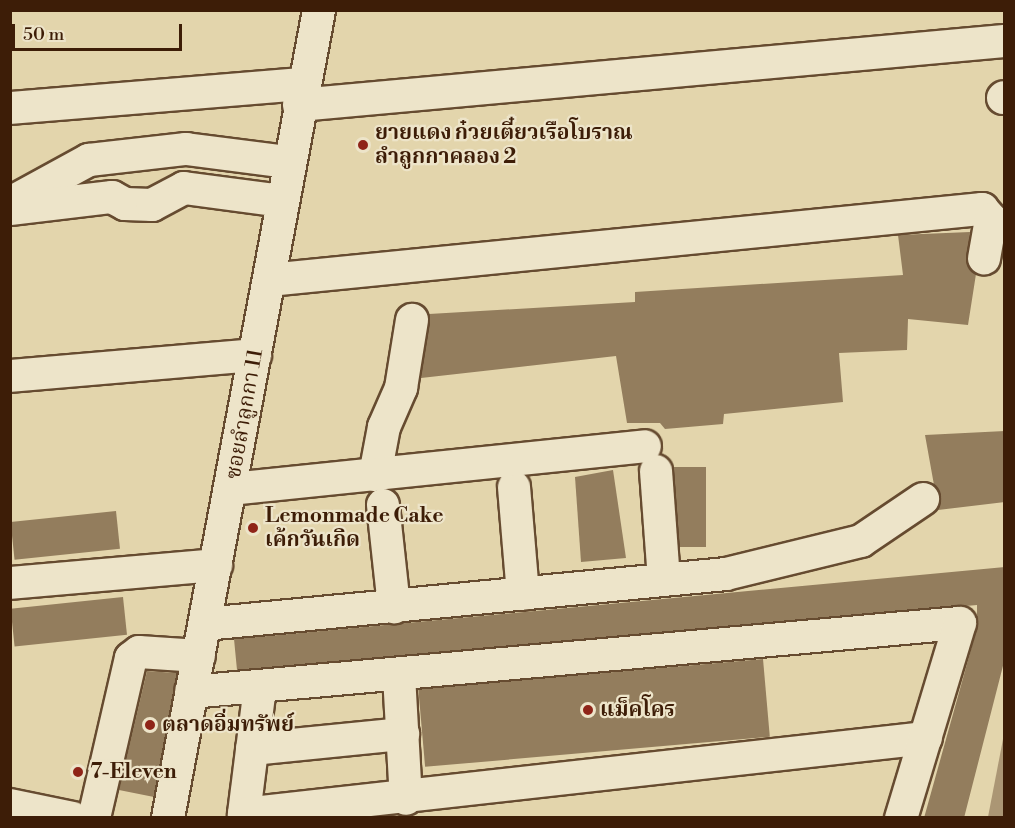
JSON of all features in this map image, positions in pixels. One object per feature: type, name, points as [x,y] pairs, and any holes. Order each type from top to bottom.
[{"type":"street","name":"ซอยลำลูกกา 11","points":[[168,818],[231,489],[288,162],[319,10]]},
{"type":"street","points":[[10,108],[302,95],[1005,41]]},
{"type":"street","points":[[184,188],[174,171],[186,149]]},
{"type":"street","points":[[10,203],[89,160],[186,149],[288,162]]},
{"type":"street","points":[[89,160],[111,162],[117,168],[118,181],[99,202]]},
{"type":"street","points":[[10,209],[99,202],[112,197],[125,204],[152,205],[184,188],[281,201]]},
{"type":"street","points":[[269,280],[982,209],[991,219],[984,258]]},
{"type":"street","points":[[375,475],[384,427],[401,388],[412,320]]},
{"type":"street","points":[[10,376],[255,355]]},
{"type":"street","points":[[231,489],[375,475],[650,459],[664,580]]},
{"type":"street","points":[[514,487],[524,594]]},
{"type":"street","points":[[205,624],[726,574],[861,541],[923,499]]},
{"type":"street","points":[[383,505],[394,606]]},
{"type":"street","points":[[10,583],[216,565]]},
{"type":"street","points":[[191,692],[960,623],[901,818]]},
{"type":"street","points":[[94,818],[131,658],[139,652],[199,656]]},
{"type":"street","points":[[399,675],[406,799]]},
{"type":"street","points":[[260,687],[244,814],[406,799],[926,738]]},
{"type":"street","points":[[252,749],[403,734]]},
{"type":"street","points":[[10,805],[73,818]]},
{"type":"shaded area","points":[[1004,734],[1004,817],[988,817]]},
{"type":"building","points":[[970,232],[967,264],[976,274],[968,325],[908,319],[907,350],[839,353],[843,402],[724,414],[723,424],[665,429],[660,423],[627,423],[616,356],[421,378],[429,314],[635,302],[635,292],[903,275],[898,235]]},
{"type":"building","points":[[1005,431],[1005,502],[938,510],[941,497],[934,485],[925,435]]},
{"type":"building","points":[[673,467],[706,467],[706,547],[673,547]]},
{"type":"building","points":[[613,470],[626,558],[581,562],[575,477]]},
{"type":"building","points":[[116,511],[120,549],[15,560],[11,522]]},
{"type":"building","points":[[1005,567],[1005,658],[964,818],[924,818],[977,628],[977,605],[237,670],[234,639]]},
{"type":"building","points":[[123,597],[127,635],[15,647],[11,609]]},
{"type":"building","name":"แม็คโคร","points":[[763,659],[770,737],[425,767],[418,689]]},
{"type":"building","name":"ตลาดอิ่มทรัพย์","points":[[147,671],[177,673],[154,797],[119,790]]},
{"type":"place","name":"ยายแดง ก๋วยเตี๋ยวเรือโบราณ ลำลูกกาคลอง 2","points":[[363,145]]},
{"type":"place","name":"Lemonmade Cake เค้กวันเกิด","points":[[253,528]]},
{"type":"place","name":"แม็คโคร","points":[[588,710]]},
{"type":"place","name":"ตลาดอิ่มทรัพย์","points":[[150,725]]},
{"type":"place","name":"7-Eleven","points":[[78,772]]}]
